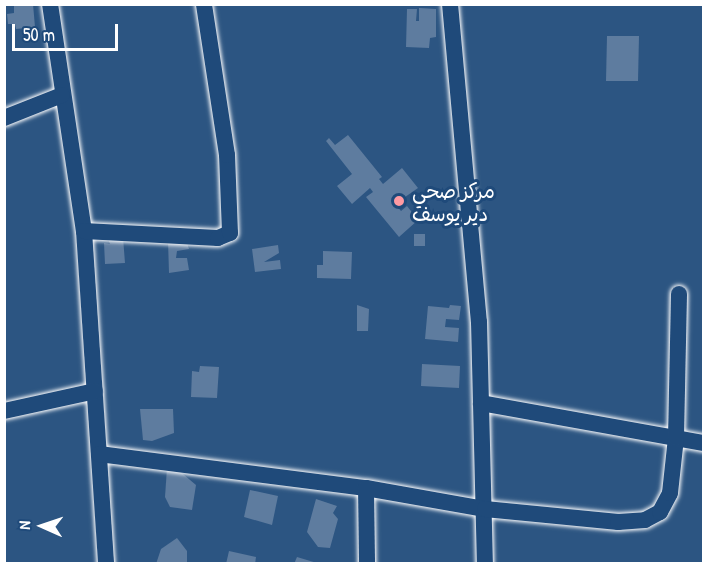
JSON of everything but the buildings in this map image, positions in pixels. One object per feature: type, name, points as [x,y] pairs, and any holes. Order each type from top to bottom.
[{"type":"street","points":[[50,4],[84,231],[106,564]]},
{"type":"street","points":[[84,231],[218,238],[230,233],[227,155],[204,4]]},
{"type":"street","points":[[450,4],[479,322],[485,564]]},
{"type":"street","points":[[4,118],[62,95]]},
{"type":"street","points":[[99,454],[366,488],[485,508],[618,522],[645,520],[654,517],[666,505],[670,493],[676,438],[679,294]]},
{"type":"street","points":[[4,411],[95,391]]},
{"type":"street","points":[[481,403],[704,442]]},
{"type":"street","points":[[366,488],[367,564]]},
{"type":"place","name":"مركز صحي دير يوسف","points":[[399,201]]}]
